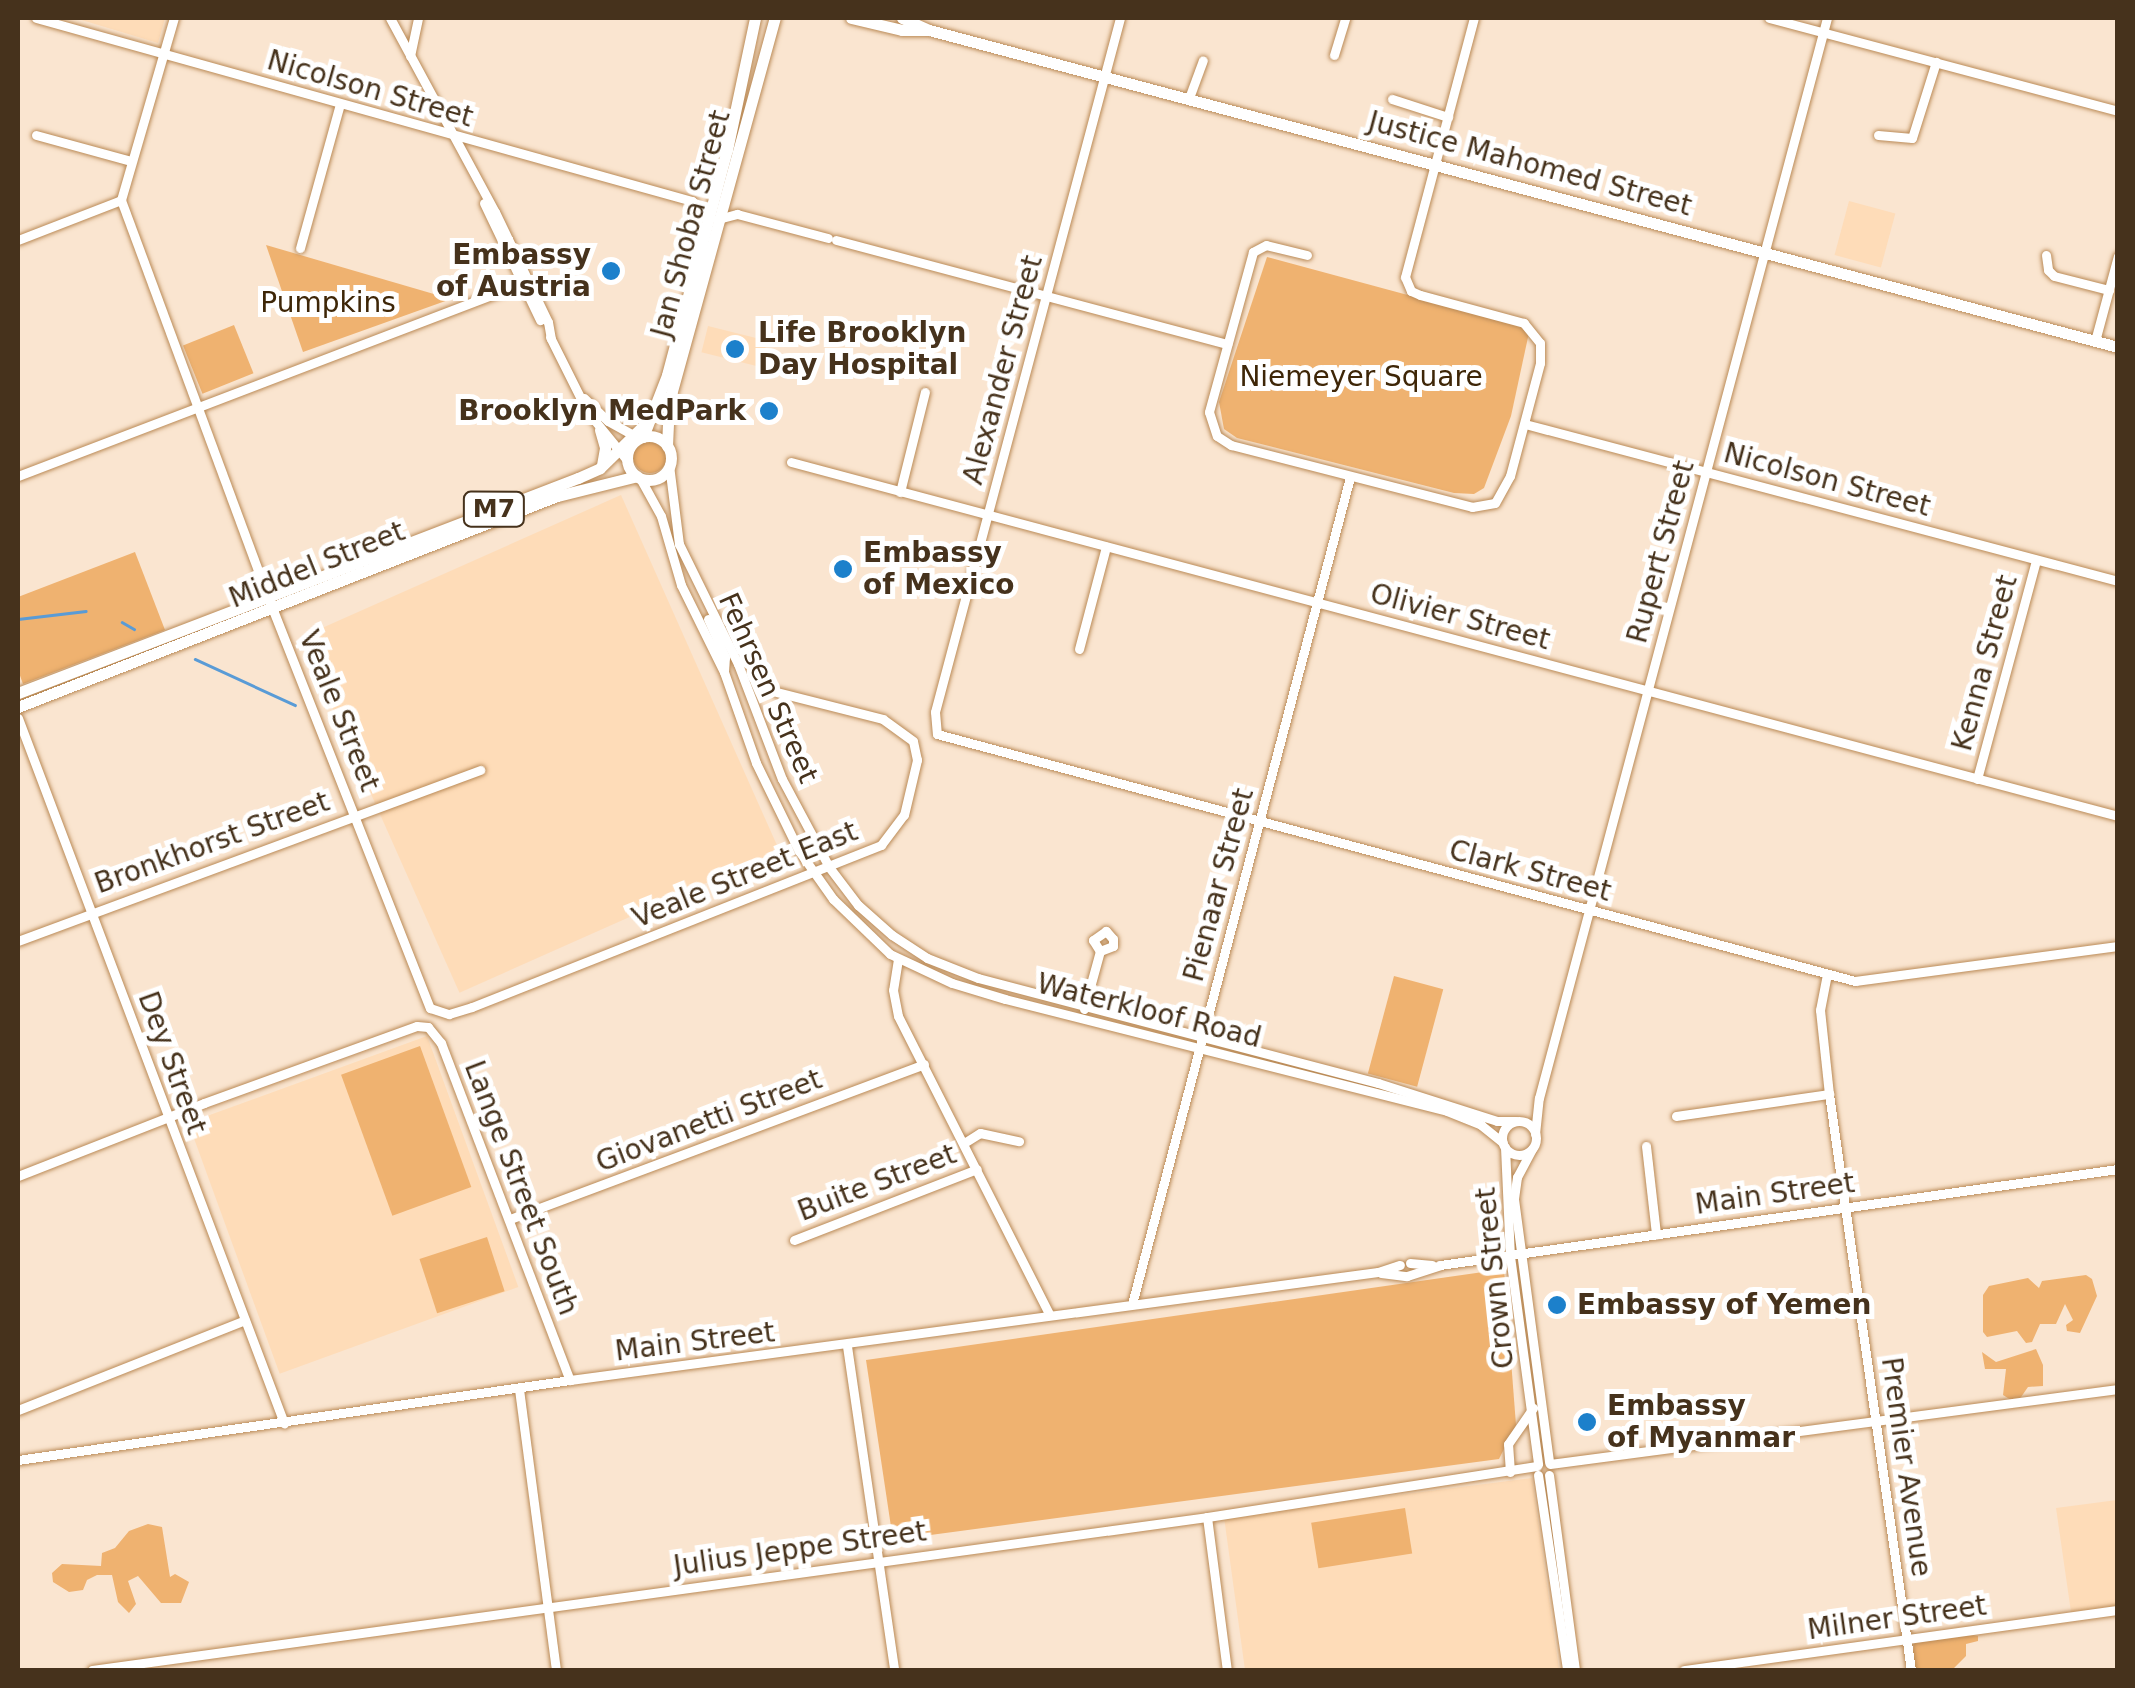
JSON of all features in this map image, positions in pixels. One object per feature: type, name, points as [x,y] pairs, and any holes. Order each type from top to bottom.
[{"type":"main road","name":"Jan Shoba Street","points":[[719,196],[755,18]]},
{"type":"main road","name":"Jan Shoba Street","points":[[640,433],[667,374],[775,18]]},
{"type":"main road","name":"Justice Mahomed Street","points":[[851,18],[902,30],[929,30]]},
{"type":"main road","name":"Justice Mahomed Street","points":[[902,18],[929,30],[2118,346]]},
{"type":"main road","name":"Jan Shoba Street","points":[[667,446],[669,402],[713,218]]},
{"type":"main road","points":[[600,430],[605,453],[600,468]]},
{"type":"main road","points":[[640,433],[656,437],[667,446]]},
{"type":"main road","name":"Middel Street","points":[[578,478],[610,468],[640,433]]},
{"type":"main road","name":"M7","points":[[639,477],[658,478],[670,465],[667,446]]},
{"type":"main road","points":[[624,455],[639,477]]},
{"type":"main road","name":"Middel Street","points":[[18,707],[578,478],[624,455]]},
{"type":"main road","name":"Middel Street","points":[[18,694],[558,496],[639,477]]},
{"type":"street","name":"Nicolson Street","points":[[36,18],[692,201],[713,218]]},
{"type":"street","points":[[18,240],[122,200],[174,18]]},
{"type":"street","points":[[390,18],[578,392],[600,430],[624,455]]},
{"type":"street","points":[[410,56],[418,18]]},
{"type":"street","name":"Alexander Street","points":[[937,734],[933,718],[1120,18]]},
{"type":"street","points":[[1334,55],[1345,18]]},
{"type":"street","points":[[1306,254],[1266,245],[1256,248],[1209,412],[1217,436],[1231,445],[1485,508],[1505,492],[1542,353],[1532,329],[1518,321],[1420,295],[1406,283],[1474,18]]},
{"type":"street","points":[[1769,18],[2118,112]]},
{"type":"street","name":"Rupert Street","points":[[1535,1134],[1539,1098],[1826,18]]},
{"type":"street","points":[[1188,98],[1203,60]]},
{"type":"street","points":[[1878,135],[1912,138],[1936,62]]},
{"type":"street","points":[[1392,99],[1448,116]]},
{"type":"street","points":[[300,248],[340,104]]},
{"type":"street","points":[[36,135],[131,161]]},
{"type":"street","name":"Nicolson Street","points":[[692,201],[719,196]]},
{"type":"street","points":[[719,196],[737,214]]},
{"type":"street","name":"Veale Street","points":[[122,200],[271,604],[356,814],[422,995],[434,1011]]},
{"type":"street","points":[[713,218],[737,214],[1227,344]]},
{"type":"street","points":[[2046,254],[2048,270],[2054,276],[2109,290]]},
{"type":"street","points":[[2096,341],[2118,256]]},
{"type":"street","points":[[18,476],[525,283]]},
{"type":"street","points":[[578,392],[608,421],[640,433]]},
{"type":"street","points":[[900,492],[925,392]]},
{"type":"street","name":"Nicolson Street","points":[[1525,424],[2118,581]]},
{"type":"street","name":"Olivier Street","points":[[790,462],[2118,816]]},
{"type":"street","name":"Fehrsen Street","points":[[670,465],[675,532],[705,602],[738,664],[777,767],[829,867]]},
{"type":"street","name":"Pienaar Street","points":[[1132,1304],[1350,476]]},
{"type":"street","name":"Fehrsen Street","points":[[639,477],[661,516],[682,585],[724,672],[756,763],[813,872]]},
{"type":"street","points":[[1079,649],[1106,546]]},
{"type":"street","name":"Kenna Street","points":[[1978,779],[2036,560]]},
{"type":"street","points":[[705,602],[725,656],[724,672]]},
{"type":"street","name":"Veale Street East","points":[[434,1011],[448,1014],[472,1007],[873,850],[898,826],[916,767],[916,747],[906,732],[883,720],[776,692]]},
{"type":"street","name":"Dey Street","points":[[18,718],[284,1423]]},
{"type":"street","name":"Clark Street","points":[[937,734],[1826,974],[1870,981],[2118,946]]},
{"type":"street","name":"Bronkhorst Street","points":[[18,941],[480,770]]},
{"type":"street","name":"Waterkloof Road","points":[[829,867],[870,917],[911,948],[966,974],[1083,1012]]},
{"type":"street","name":"Waterkloof Road","points":[[813,872],[856,924],[898,959],[952,984],[1202,1041],[1496,1121],[1518,1121]]},
{"type":"street","points":[[1083,1012],[1100,951]]},
{"type":"street","points":[[898,959],[894,1000],[1050,1315]]},
{"type":"street","name":"Premier Avenue","points":[[1826,974],[1820,1010],[1829,1094],[1912,1670]]},
{"type":"street","points":[[1032,1005],[1036,994]]},
{"type":"street","name":"Lange Street South","points":[[167,1117],[416,1026],[428,1027],[437,1034],[570,1380]]},
{"type":"street","name":"Giovanetti Street","points":[[510,1220],[924,1064]]},
{"type":"street","name":"Waterkloof Road","points":[[1324,1074],[1470,1119],[1504,1145]]},
{"type":"street","points":[[1676,1116],[1829,1094]]},
{"type":"street","name":"Rupert Street","points":[[1518,1121],[1539,1098]]},
{"type":"street","points":[[18,1176],[167,1117]]},
{"type":"street","points":[[1518,1121],[1535,1134],[1532,1148],[1518,1154],[1504,1145],[1504,1129],[1518,1121]]},
{"type":"street","points":[[964,1143],[980,1133],[1019,1141]]},
{"type":"street","name":"Crown Street","points":[[1504,1145],[1514,1256],[1567,1670]]},
{"type":"street","points":[[1646,1146],[1656,1234]]},
{"type":"street","name":"Crown Street","points":[[1514,1256],[1515,1186],[1532,1148]]},
{"type":"street","name":"Buite Street","points":[[794,1240],[977,1168]]},
{"type":"street","name":"Main Street","points":[[18,1460],[570,1380],[1514,1256],[2118,1169]]},
{"type":"street","points":[[18,1410],[245,1320]]},
{"type":"street","points":[[847,1346],[894,1670]]},
{"type":"street","points":[[519,1388],[556,1670]]},
{"type":"street","name":"Julius Jeppe Street","points":[[92,1670],[2118,1389]]},
{"type":"street","points":[[1512,1472],[1508,1444],[1536,1408]]},
{"type":"street","name":"Crown Street","points":[[1548,1507],[1575,1670]]},
{"type":"street","points":[[1207,1517],[1227,1670]]},
{"type":"street","name":"Milner Street","points":[[1684,1670],[2118,1610]]},
{"type":"shaded area","points":[[75,18],[165,18],[158,43]]},
{"type":"shaded area","points":[[1849,201],[1895,213],[1881,268],[1835,255]]},
{"type":"shaded area","name":"Life Brooklyn Day Hospital","points":[[708,326],[767,341],[761,367],[701,352]]},
{"type":"shaded area","points":[[621,495],[779,850],[459,993],[301,637]]},
{"type":"shaded area","points":[[427,1036],[518,1287],[280,1374],[188,1123]]},
{"type":"shaded area","points":[[1532,1478],[1559,1669],[1245,1670],[1224,1517]]},
{"type":"shaded area","points":[[2117,1500],[2117,1606],[2071,1612],[2056,1508]]},
{"type":"green space","name":"Pumpkins","points":[[266,245],[451,299],[303,352]]},
{"type":"green space","name":"Niemeyer Square","points":[[1267,257],[1530,328],[1511,416],[1484,488],[1474,494],[1454,493],[1237,438],[1224,429],[1219,402]]},
{"type":"green space","points":[[234,325],[253,373],[202,394],[183,346]]},
{"type":"green space","points":[[650,439],[662,444],[667,456],[662,468],[650,473],[638,468],[633,456],[638,444]]},
{"type":"green space","points":[[135,552],[165,630],[23,684],[18,670],[18,597]]},
{"type":"green space","points":[[1394,976],[1443,989],[1417,1087],[1368,1074]]},
{"type":"green space","points":[[420,1046],[471,1187],[392,1216],[341,1075]]},
{"type":"green space","points":[[487,1237],[505,1291],[437,1313],[419,1259]]},
{"type":"green space","points":[[1504,1269],[1516,1425],[1499,1459],[893,1540],[866,1360]]},
{"type":"green space","points":[[2086,1275],[2092,1279],[2097,1296],[2080,1333],[2067,1331],[2066,1325],[2073,1320],[2065,1304],[2056,1324],[2040,1324],[2032,1342],[2026,1343],[2017,1331],[1987,1337],[1983,1332],[1983,1295],[1989,1286],[2028,1278],[2039,1288],[2042,1281]]},
{"type":"green space","points":[[2036,1349],[2043,1365],[2043,1386],[2028,1387],[2019,1400],[2011,1400],[2003,1395],[2006,1369],[1985,1369],[1982,1352],[1996,1362]]},
{"type":"green space","points":[[1405,1508],[1412,1553],[1318,1568],[1311,1523]]},
{"type":"green space","points":[[148,1524],[162,1527],[170,1577],[175,1574],[189,1582],[181,1603],[161,1603],[138,1576],[128,1581],[136,1604],[129,1613],[118,1602],[112,1575],[97,1575],[87,1580],[83,1590],[69,1592],[53,1582],[52,1573],[62,1564],[101,1566],[102,1553],[115,1548],[129,1531]]},
{"type":"green space","points":[[1963,1634],[1978,1636],[1978,1641],[1966,1644],[1966,1656],[1952,1670],[1906,1670],[1912,1662],[1914,1643]]},
{"type":"waterway","points":[[18,619],[86,611]]},
{"type":"waterway","points":[[122,622],[134,629]]},
{"type":"waterway","points":[[195,659],[295,705]]},
{"type":"place","name":"Embassy of Austria","points":[[611,271]]},
{"type":"place","name":"Life Brooklyn Day Hospital","points":[[735,349]]},
{"type":"place","name":"Brooklyn MedPark","points":[[769,411]]},
{"type":"place","name":"Embassy of Mexico","points":[[843,569]]},
{"type":"place","name":"Embassy of Yemen","points":[[1557,1305]]},
{"type":"place","name":"Embassy of Myanmar","points":[[1587,1422]]}]
